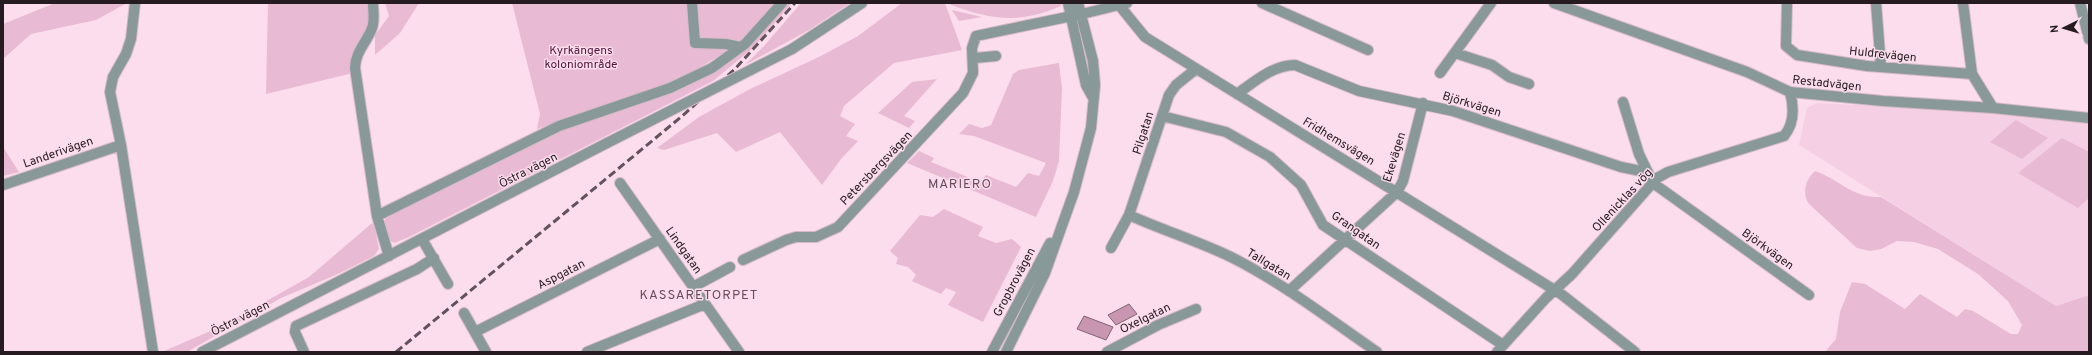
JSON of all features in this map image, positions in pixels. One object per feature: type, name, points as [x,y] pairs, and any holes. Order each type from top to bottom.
[{"type":"street","points":[[135,3],[131,39],[110,85],[121,145],[153,352]]},
{"type":"street","points":[[373,3],[373,27],[359,50],[355,68],[377,216],[389,256]]},
{"type":"street","points":[[692,3],[695,43],[726,44],[740,47]]},
{"type":"street","points":[[377,216],[559,126],[688,81],[720,63],[740,47],[782,3]]},
{"type":"street","name":"Östra vägen","points":[[202,352],[792,49],[862,3]]},
{"type":"street","name":"Gropbrovägen","points":[[1068,3],[1076,15]]},
{"type":"street","name":"Gropbrovägen","points":[[1006,352],[1045,273],[1060,226],[1074,192],[1088,145],[1091,128],[1092,96],[1086,85],[1076,15],[1078,3]]},
{"type":"street","points":[[1262,3],[1368,50]]},
{"type":"street","points":[[1440,73],[1491,3]]},
{"type":"street","name":"Restadvägen","points":[[1554,3],[1747,72],[1790,92],[1883,101],[1993,108],[2089,118]]},
{"type":"street","name":"Huldrevägen","points":[[1787,3],[1786,46],[1792,52],[1807,57],[1881,67],[1972,74]]},
{"type":"street","points":[[1876,3],[1881,67]]},
{"type":"street","points":[[1963,3],[1972,74],[1993,108]]},
{"type":"street","points":[[2080,3],[2089,39]]},
{"type":"street","points":[[1076,15],[1123,4]]},
{"type":"street","name":"Fridhemsvägen","points":[[1123,4],[1145,37],[1561,294],[1635,352]]},
{"type":"street","name":"Petersbergsvägen","points":[[743,260],[786,240],[796,237],[816,237],[827,234],[838,226],[963,93],[972,80],[975,58],[973,40],[983,34],[1076,15]]},
{"type":"street","points":[[1455,53],[1492,65],[1509,77],[1529,84]]},
{"type":"street","points":[[975,58],[996,56]]},
{"type":"street","name":"Björkvägen","points":[[1238,94],[1279,67],[1289,64],[1359,91],[1423,103],[1453,111],[1621,166],[1646,172]]},
{"type":"street","name":"Pilgatan","points":[[1111,248],[1133,217],[1162,116],[1172,90],[1196,69]]},
{"type":"street","name":"Ollenicklas vög","points":[[1500,349],[1553,290],[1572,274],[1653,183],[1668,172],[1784,136],[1791,127],[1792,100],[1790,92]]},
{"type":"street","points":[[1623,102],[1635,147],[1646,172],[1653,183]]},
{"type":"street","name":"Ekevägen","points":[[1289,291],[1397,192],[1403,181],[1423,103]]},
{"type":"street","name":"Grangatan","points":[[1162,116],[1203,124],[1226,132],[1270,157],[1301,185],[1323,224],[1500,349]]},
{"type":"street","name":"Landerivägen","points":[[3,185],[121,145]]},
{"type":"street","name":"Lindgatan","points":[[620,183],[740,352]]},
{"type":"street","name":"Björkvägen","points":[[1653,183],[1809,295]]},
{"type":"street","name":"Tallgatan","points":[[1133,217],[1219,252],[1289,291],[1377,352]]},
{"type":"street","name":"Gropbrovägen","points":[[992,352],[1032,274],[1060,226]]},
{"type":"street","points":[[422,239],[448,284]]},
{"type":"street","name":"Aspgatan","points":[[475,332],[660,239]]},
{"type":"street","points":[[304,352],[295,332],[296,326],[411,272],[434,258]]},
{"type":"street","points":[[694,287],[730,267]]},
{"type":"street","points":[[593,351],[705,304]]},
{"type":"street","name":"Oxelgatan","points":[[1107,352],[1158,324],[1196,309]]},
{"type":"street","points":[[464,313],[486,352]]},
{"type":"shaded area","points":[[1817,103],[1996,112],[2089,123],[2089,295],[2056,306],[1799,145],[1807,108]]},
{"type":"green space","points":[[55,3],[127,3],[96,20],[31,34],[3,59],[3,24]]},
{"type":"green space","points":[[268,3],[369,3],[373,22],[358,42],[349,74],[266,94]]},
{"type":"green space","points":[[385,3],[419,3],[400,33],[375,55],[375,35],[389,16]]},
{"type":"green space","name":"Kyrkängens koloniområde","points":[[512,3],[776,3],[740,43],[681,79],[537,129],[540,114]]},
{"type":"green space","points":[[785,3],[792,3],[753,48],[713,81],[409,237],[394,243],[385,237],[384,222],[387,215],[580,121],[693,83],[721,68],[756,35]]},
{"type":"green space","points":[[801,3],[850,3],[809,30],[745,65],[764,46]]},
{"type":"green space","points":[[902,3],[945,3],[962,50],[894,63],[844,106],[840,116],[855,124],[846,136],[858,141],[841,159],[822,185],[780,132],[736,152],[717,133],[664,150],[657,148],[699,117],[750,89],[821,56],[858,36]]},
{"type":"green space","points":[[950,3],[1061,3],[1061,6],[1032,16],[1006,18],[980,14],[951,5]]},
{"type":"green space","points":[[952,10],[982,17],[959,21]]},
{"type":"green space","points":[[1059,63],[1062,88],[1059,161],[1053,181],[1036,217],[907,163],[919,151],[934,158],[931,162],[980,182],[986,175],[1016,187],[1028,173],[1039,176],[1046,163],[974,136],[959,134],[969,124],[982,128],[991,125],[1013,74],[1019,70]]},
{"type":"green space","points":[[937,79],[904,116],[915,121],[909,128],[878,113],[912,82]]},
{"type":"green space","points":[[2016,120],[2048,138],[2022,159],[1990,142]]},
{"type":"green space","points":[[2062,138],[2089,152],[2089,198],[2078,208],[2018,173]]},
{"type":"green space","points":[[3,147],[19,172],[3,176]]},
{"type":"green space","points":[[1815,171],[1854,192],[1871,197],[1881,197],[2056,306],[2089,295],[2089,352],[1825,352],[1836,339],[1840,312],[1852,282],[1865,284],[1905,309],[1920,294],[1957,317],[1965,309],[1973,311],[2011,334],[2018,334],[2022,325],[2008,301],[1978,274],[1938,249],[1914,242],[1897,241],[1881,249],[1870,251],[1857,248],[1809,204],[1805,191],[1809,178]]},
{"type":"green space","points":[[944,209],[983,227],[978,236],[996,243],[1012,239],[1021,247],[983,322],[948,305],[956,292],[946,288],[941,294],[912,281],[916,275],[908,267],[896,264],[898,258],[890,251],[920,215],[933,217]]},
{"type":"green space","points":[[372,223],[375,228],[379,249],[374,256],[338,274],[281,298],[187,352],[162,352],[222,326],[309,277]]},
{"type":"building","points":[[1129,304],[1137,314],[1116,325],[1108,315]]},
{"type":"building","points":[[1084,316],[1113,327],[1106,340],[1077,329]]},
{"type":"railway","points":[[396,352],[681,117],[735,69],[795,3]]},
{"type":"district","name":"MARIERO","points":[[960,183]]},
{"type":"district","name":"KASSARETORPET","points":[[699,294]]}]
